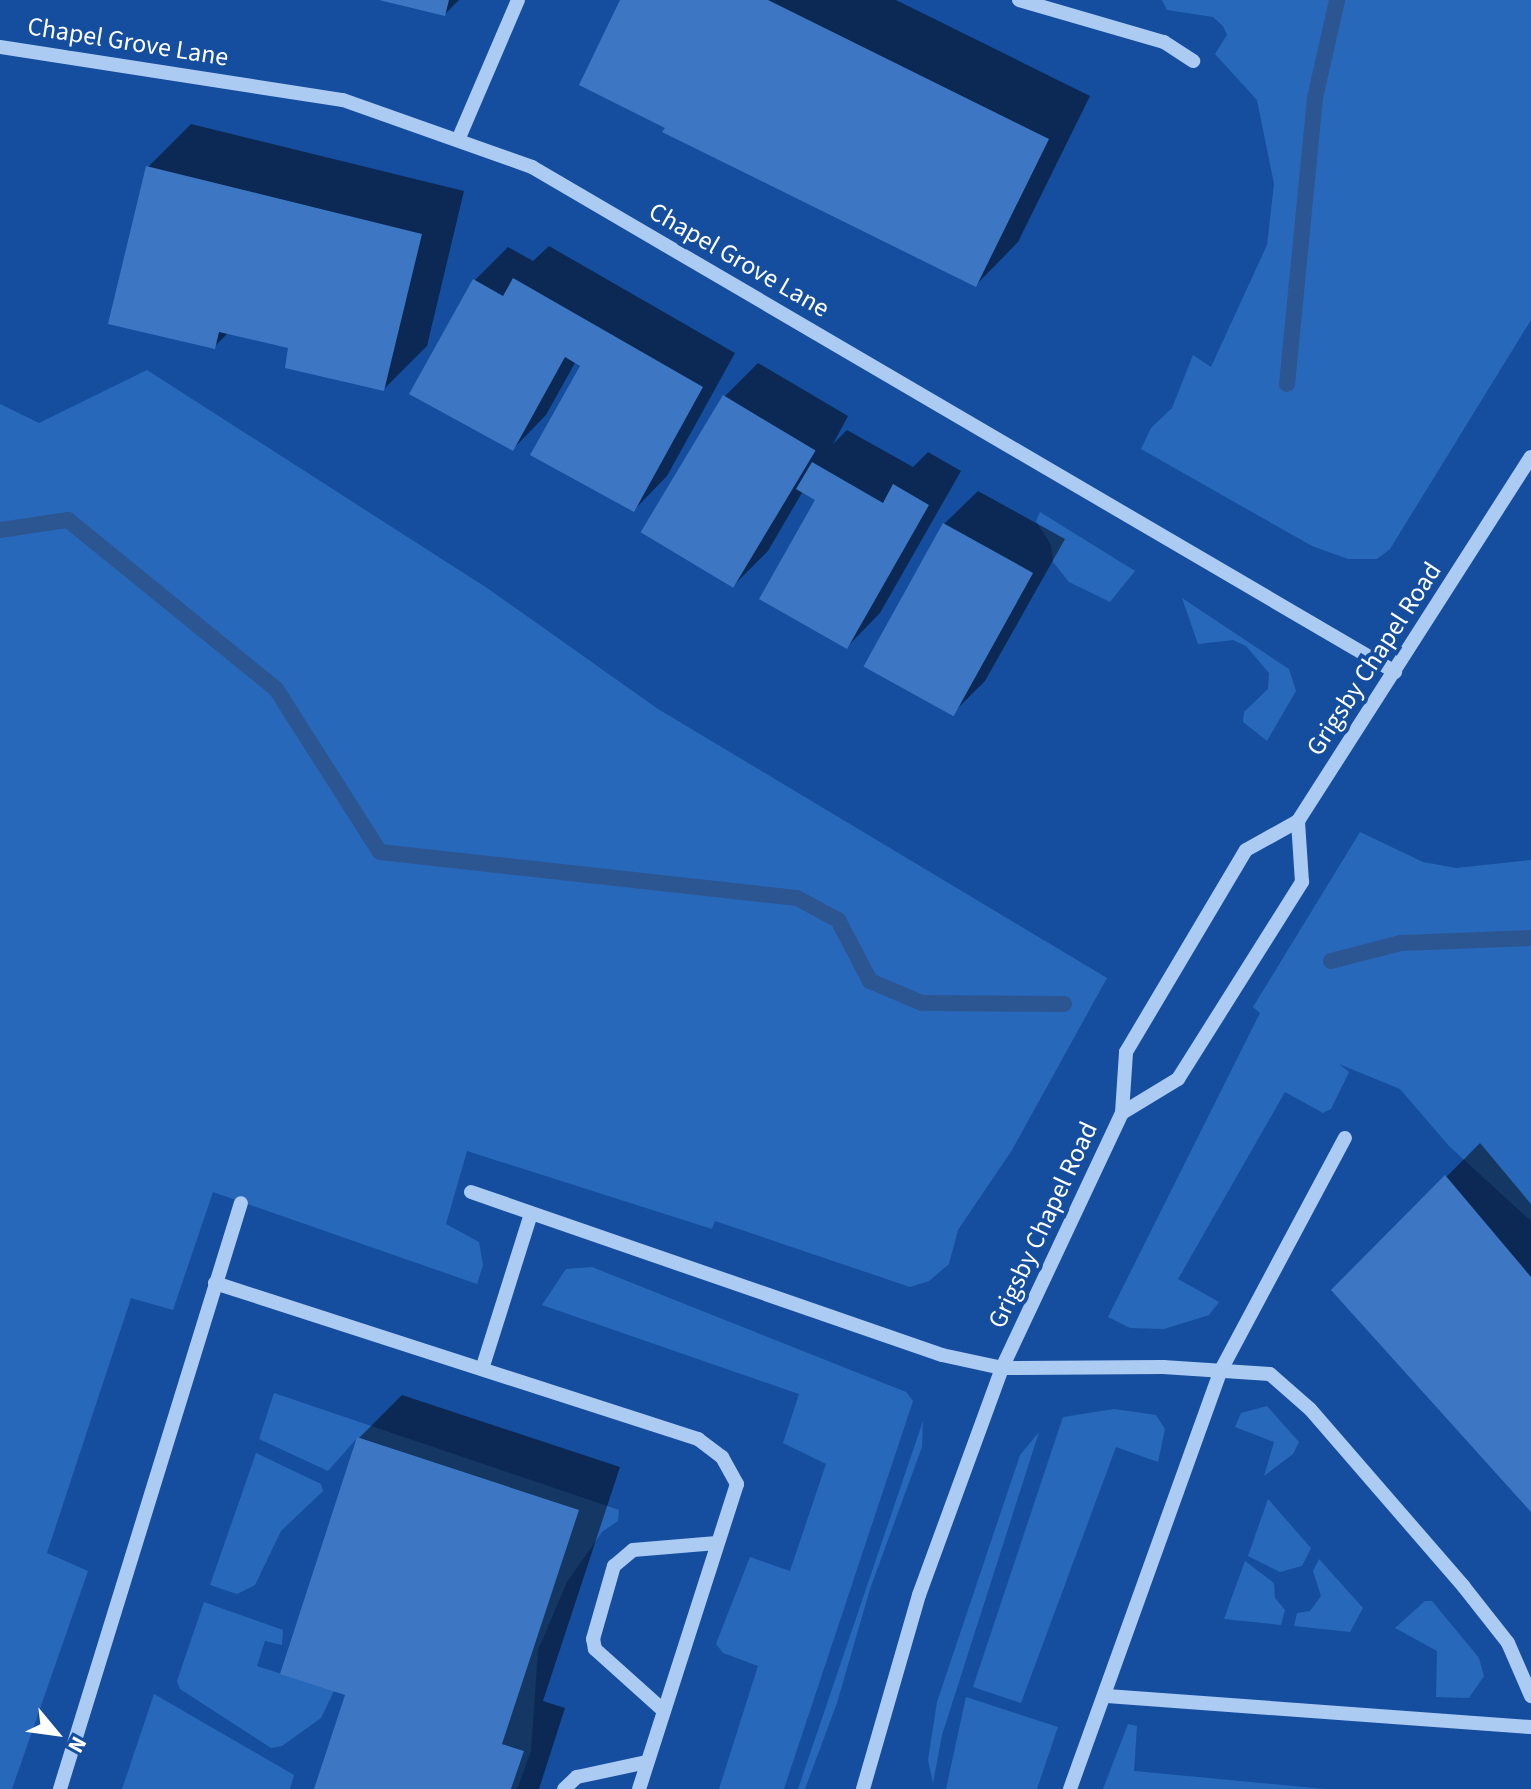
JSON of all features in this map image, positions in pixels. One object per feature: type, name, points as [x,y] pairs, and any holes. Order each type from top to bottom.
[{"type":"street","points":[[458,140],[518,0]]},
{"type":"street","points":[[1019,0],[1150,37],[1193,61]]},
{"type":"street","name":"Chapel Grove Lane","points":[[0,47],[343,100],[532,167],[1395,672]]},
{"type":"street","name":"Grigsby Chapel Road","points":[[863,1789],[919,1595],[1002,1368],[1122,1113],[1178,1079],[1302,882],[1298,821],[1531,457]]},
{"type":"street","points":[[1122,1113],[1126,1052],[1246,850],[1298,821]]},
{"type":"street","points":[[1070,1789],[1107,1696],[1221,1370],[1345,1138]]},
{"type":"street","points":[[471,1192],[942,1355],[1002,1368],[1221,1370],[1270,1374],[1310,1409],[1508,1643],[1531,1696]]},
{"type":"street","points":[[60,1789],[241,1203]]},
{"type":"street","points":[[483,1366],[531,1214]]},
{"type":"street","points":[[215,1283],[483,1366],[698,1439],[722,1457],[737,1484],[639,1789]]},
{"type":"street","points":[[664,1711],[595,1649],[593,1639],[614,1566],[633,1550],[717,1543]]},
{"type":"street","points":[[1107,1696],[1531,1727]]},
{"type":"street","points":[[564,1789],[577,1777],[647,1762]]},
{"type":"shaded area","points":[[1162,0],[1531,0],[1531,320],[1390,549],[1377,559],[1348,559],[1312,546],[1141,449],[1151,428],[1172,408],[1193,355],[1211,367],[1267,245],[1274,184],[1257,100],[1215,54],[1227,35],[1223,26],[1213,17],[1167,10]]},
{"type":"shaded area","points":[[147,370],[487,588],[658,709],[1107,978],[1012,1150],[958,1230],[949,1264],[929,1281],[910,1287],[715,1221],[712,1229],[467,1151],[446,1224],[479,1242],[483,1265],[477,1284],[213,1192],[173,1310],[131,1298],[47,1553],[88,1571],[12,1789],[0,1789],[0,404],[39,423]]},
{"type":"shaded area","points":[[1040,512],[1135,571],[1110,602],[1069,582],[1053,562],[1051,545],[1036,521]]},
{"type":"shaded area","points":[[1182,598],[1289,669],[1296,691],[1267,741],[1243,722],[1244,712],[1268,689],[1269,673],[1246,646],[1233,640],[1198,644]]},
{"type":"shaded area","points":[[1360,832],[1423,862],[1456,868],[1531,860],[1531,1221],[1449,1146],[1400,1089],[1339,1064],[1349,1072],[1331,1109],[1323,1113],[1285,1092],[1178,1279],[1219,1302],[1209,1315],[1164,1329],[1130,1328],[1108,1317],[1260,1013],[1253,1007]]},
{"type":"shaded area","points":[[592,1267],[906,1392],[913,1401],[784,1789],[719,1789],[758,1666],[723,1653],[716,1644],[750,1557],[790,1571],[826,1464],[783,1443],[799,1394],[542,1305],[566,1269]]},
{"type":"shaded area","points":[[274,1393],[619,1510],[618,1521],[602,1532],[567,1582],[538,1650],[531,1751],[517,1789],[511,1789],[524,1751],[502,1744],[579,1510],[358,1437],[328,1471],[259,1439]]},
{"type":"shaded area","points":[[1267,1406],[1299,1442],[1293,1454],[1264,1476],[1274,1442],[1235,1427],[1241,1413]]},
{"type":"shaded area","points":[[1114,1409],[1156,1415],[1165,1429],[1158,1462],[1116,1447],[1021,1703],[973,1687],[1063,1417]]},
{"type":"shaded area","points":[[923,1421],[922,1447],[870,1589],[837,1703],[805,1789],[798,1789]]},
{"type":"shaded area","points":[[1039,1432],[942,1735],[933,1783],[928,1760],[937,1702],[1020,1455]]},
{"type":"shaded area","points":[[256,1453],[321,1484],[323,1491],[281,1531],[255,1585],[237,1594],[210,1585]]},
{"type":"shaded area","points":[[1268,1499],[1311,1548],[1302,1566],[1280,1572],[1248,1556]]},
{"type":"shaded area","points":[[1319,1559],[1363,1608],[1350,1632],[1294,1626],[1297,1613],[1310,1611],[1321,1596],[1313,1571]]},
{"type":"shaded area","points":[[1245,1561],[1274,1583],[1275,1598],[1285,1610],[1281,1625],[1224,1619]]},
{"type":"shaded area","points":[[1425,1601],[1432,1601],[1479,1658],[1484,1676],[1469,1698],[1436,1697],[1437,1651],[1395,1628]]},
{"type":"shaded area","points":[[204,1602],[283,1630],[282,1645],[265,1641],[257,1666],[334,1691],[321,1718],[282,1746],[271,1748],[180,1689],[177,1681]]},
{"type":"shaded area","points":[[154,1694],[294,1775],[290,1789],[122,1789]]},
{"type":"shaded area","points":[[966,1697],[1058,1727],[1037,1789],[946,1789]]},
{"type":"shaded area","points":[[1128,1724],[1137,1726],[1134,1771],[1325,1789],[1103,1789]]},
{"type":"building","points":[[379,0],[449,0],[445,16]]},
{"type":"building","points":[[620,0],[768,0],[1049,139],[976,287],[662,132],[665,128],[579,85]]},
{"type":"building","points":[[146,166],[422,234],[384,391],[285,368],[288,348],[219,332],[215,349],[108,324]]},
{"type":"building","points":[[513,278],[703,387],[634,512],[530,455],[580,366],[565,357],[513,451],[409,394],[473,279],[503,296]]},
{"type":"building","points":[[723,395],[816,451],[733,588],[641,532]]},
{"type":"building","points":[[812,462],[883,503],[893,484],[929,505],[847,649],[759,599],[815,500],[796,489]]},
{"type":"building","points":[[943,523],[1033,573],[954,716],[863,666]]},
{"type":"building","points":[[1445,1175],[1531,1277],[1531,1512],[1331,1290]]},
{"type":"building","points":[[357,1437],[579,1510],[502,1744],[524,1751],[511,1789],[314,1789],[345,1695],[280,1674]]},
{"type":"waterway","points":[[1287,384],[1315,98],[1337,0]]},
{"type":"waterway","points":[[0,530],[68,520],[276,689],[380,852],[797,898],[838,920],[870,981],[922,1003],[1064,1004]]},
{"type":"waterway","points":[[1331,961],[1401,943],[1531,938]]}]
